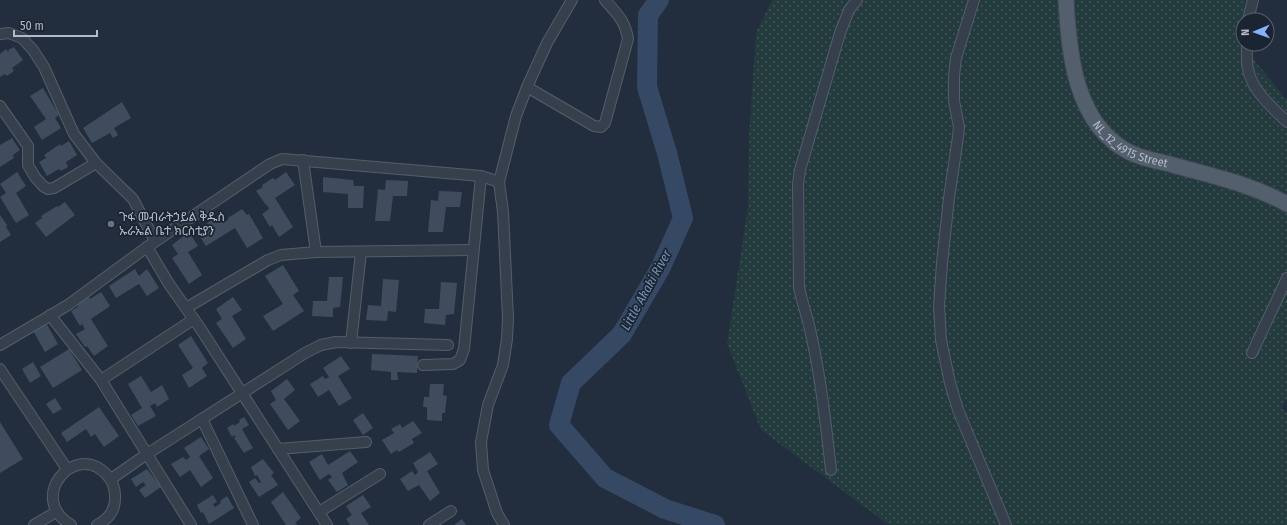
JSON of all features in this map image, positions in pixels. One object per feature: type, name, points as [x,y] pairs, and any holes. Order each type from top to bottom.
[{"type":"main road","name":"NL_12_4915 Street","points":[[1066,0],[1070,52],[1081,93],[1101,130],[1110,139],[1130,153],[1260,190],[1287,204]]},
{"type":"main road","name":"NL_12_4915 Street","points":[[1072,0],[1076,50],[1086,91],[1104,124],[1114,134],[1126,143],[1141,151],[1249,180],[1287,198]]},
{"type":"street","points":[[504,525],[497,513],[483,470],[481,442],[488,405],[502,365],[507,339],[508,318],[503,212],[499,182],[516,116],[527,88],[547,43],[572,0]]},
{"type":"street","points":[[527,88],[594,126],[601,126],[605,123],[628,39],[626,28],[621,17],[605,0]]},
{"type":"street","points":[[831,470],[820,384],[811,334],[799,287],[798,184],[800,170],[840,33],[849,10],[857,0]]},
{"type":"street","points":[[974,0],[956,58],[954,76],[954,101],[959,127],[949,198],[939,306],[941,340],[950,383],[958,410],[1006,525]]},
{"type":"street","points":[[1250,12],[1253,0]]},
{"type":"street","points":[[0,34],[9,33],[22,38],[33,50],[44,67],[74,134],[96,163],[133,199],[169,284],[194,319],[327,525]]},
{"type":"street","points":[[1247,52],[1250,78],[1264,100],[1287,122]]},
{"type":"street","points":[[0,106],[28,146],[28,165],[35,177],[48,189],[54,188],[96,163]]},
{"type":"street","points":[[0,345],[68,304],[151,244],[270,164],[282,159],[481,176],[499,182]]},
{"type":"street","points":[[303,160],[316,252]]},
{"type":"street","points":[[423,365],[453,364],[460,360],[464,349],[481,176]]},
{"type":"street","points":[[186,308],[268,260],[281,255],[316,252],[473,250]]},
{"type":"street","points":[[351,343],[361,252]]},
{"type":"street","points":[[1252,353],[1287,278]]},
{"type":"street","points":[[50,315],[101,380],[191,525]]},
{"type":"street","points":[[101,380],[194,319]]},
{"type":"street","points":[[111,479],[147,454],[305,353],[321,345],[336,342],[448,345]]},
{"type":"street","points":[[0,369],[66,469]]},
{"type":"street","points":[[202,419],[253,525]]},
{"type":"street","points":[[278,449],[366,442]]},
{"type":"street","points":[[70,525],[56,512],[52,500],[53,488],[58,477],[66,469],[78,464],[91,464],[102,470],[111,479],[115,490],[116,502],[111,513],[102,524]]},
{"type":"street","points":[[319,512],[380,474]]},
{"type":"street","points":[[429,525],[451,511]]},
{"type":"street","points":[[34,525],[56,512]]},
{"type":"green space","points":[[772,0],[1253,0],[1247,12],[1235,12],[1235,52],[1247,52],[1287,100],[1287,398],[1282,409],[1287,413],[1287,525],[889,525],[761,430],[727,344],[748,206],[749,137],[756,33]]},
{"type":"building","points":[[14,47],[23,60],[12,68],[14,71],[7,76],[5,74],[0,77],[0,54],[6,49],[8,52],[8,50]]},
{"type":"building","points":[[43,88],[59,115],[55,118],[61,128],[42,140],[34,127],[46,119],[30,96]]},
{"type":"building","points":[[122,102],[131,118],[114,128],[118,135],[113,138],[110,133],[92,143],[83,128]]},
{"type":"building","points":[[12,138],[20,150],[13,155],[14,158],[0,167],[0,145]]},
{"type":"building","points":[[69,141],[77,155],[66,162],[68,167],[61,171],[59,169],[47,176],[39,162],[46,158],[44,155],[60,144],[61,146]]},
{"type":"building","points":[[17,172],[26,186],[16,193],[29,215],[16,223],[0,197],[6,193],[0,184]]},
{"type":"building","points":[[286,172],[295,185],[275,198],[293,227],[279,237],[272,225],[270,227],[262,214],[269,209],[256,191],[273,178],[275,180]]},
{"type":"building","points":[[323,177],[353,180],[354,186],[364,186],[363,208],[348,208],[348,194],[323,192]]},
{"type":"building","points":[[386,180],[408,181],[407,196],[393,196],[390,221],[375,221],[378,189],[385,190]]},
{"type":"building","points":[[439,191],[462,192],[460,207],[446,207],[443,232],[428,232],[431,200],[438,201]]},
{"type":"building","points":[[65,202],[75,215],[46,237],[35,223],[42,218],[41,216]]},
{"type":"building","points":[[242,209],[247,215],[249,214],[263,238],[247,248],[235,228],[206,246],[197,232],[219,215],[224,222]]},
{"type":"building","points":[[0,215],[7,225],[6,227],[11,235],[0,242]]},
{"type":"building","points":[[189,232],[198,246],[188,252],[202,275],[189,284],[172,258],[178,254],[172,245]]},
{"type":"building","points":[[283,265],[299,291],[293,295],[304,311],[273,331],[263,316],[283,304],[265,276]]},
{"type":"building","points":[[135,269],[139,276],[147,269],[159,288],[147,296],[139,284],[116,298],[109,286]]},
{"type":"building","points":[[329,277],[343,277],[340,307],[333,308],[333,317],[312,316],[313,301],[327,301]]},
{"type":"building","points":[[383,279],[399,280],[396,312],[388,311],[387,321],[366,320],[368,305],[381,306]]},
{"type":"building","points":[[441,282],[457,283],[454,314],[446,315],[445,325],[424,323],[425,309],[439,309]]},
{"type":"building","points":[[101,292],[110,306],[91,319],[108,346],[94,356],[87,346],[85,347],[76,334],[85,329],[82,324],[80,326],[71,311],[78,307],[77,304],[89,297],[90,299]]},
{"type":"building","points":[[233,297],[242,310],[232,316],[246,339],[233,348],[216,323],[222,319],[216,309]]},
{"type":"building","points":[[45,321],[58,344],[45,352],[32,329]]},
{"type":"building","points":[[191,336],[208,363],[202,368],[207,376],[189,388],[182,375],[193,368],[178,345]]},
{"type":"building","points":[[69,349],[82,370],[53,388],[40,367]]},
{"type":"building","points":[[372,354],[418,356],[417,373],[397,372],[398,380],[391,380],[391,372],[371,370]]},
{"type":"building","points":[[341,356],[350,369],[338,376],[352,398],[339,406],[329,390],[318,397],[310,384],[323,376],[325,379],[329,377],[323,368]]},
{"type":"building","points":[[33,362],[41,376],[30,383],[22,369]]},
{"type":"building","points":[[141,376],[151,392],[162,385],[169,399],[157,407],[155,403],[150,406],[156,416],[138,426],[131,415],[142,408],[128,384]]},
{"type":"building","points":[[287,379],[295,390],[284,399],[300,421],[288,430],[270,404],[276,400],[271,391]]},
{"type":"building","points":[[430,384],[444,384],[443,395],[447,396],[445,413],[442,413],[442,421],[427,420],[427,407],[423,407],[424,397],[429,397]]},
{"type":"building","points":[[55,398],[62,409],[53,414],[46,404]]},
{"type":"building","points":[[99,407],[119,436],[104,447],[95,434],[91,437],[86,429],[67,442],[61,433]]},
{"type":"building","points":[[363,413],[373,428],[363,435],[353,420]]},
{"type":"building","points":[[244,417],[249,425],[242,429],[253,448],[244,453],[234,438],[236,437],[234,435],[232,437],[227,428],[233,424],[234,426]]},
{"type":"building","points":[[413,421],[422,433],[412,439],[414,443],[399,452],[397,450],[391,454],[382,440],[394,433],[391,429],[400,424],[402,428]]},
{"type":"building","points":[[0,422],[23,459],[0,473]]},
{"type":"building","points":[[201,437],[209,449],[199,456],[213,478],[201,487],[190,470],[180,477],[171,464],[183,457],[186,460],[190,457],[184,448]]},
{"type":"building","points":[[350,451],[358,462],[342,473],[348,485],[337,492],[328,480],[332,477],[329,474],[320,480],[309,462],[322,454],[328,465]]},
{"type":"building","points":[[430,452],[438,464],[427,471],[440,493],[430,501],[419,485],[408,491],[400,479],[412,471],[415,475],[418,472],[413,463]]},
{"type":"building","points":[[263,459],[274,473],[271,475],[278,485],[259,497],[249,482],[255,478],[259,483],[261,482],[257,475],[255,476],[251,467]]},
{"type":"building","points":[[147,469],[161,487],[145,498],[139,490],[146,485],[143,482],[136,487],[131,479]]},
{"type":"building","points":[[283,492],[301,518],[295,523],[297,525],[286,525],[271,502]]},
{"type":"building","points":[[213,495],[217,502],[213,504],[215,507],[227,496],[234,508],[209,524],[203,512],[201,513],[197,505]]},
{"type":"building","points":[[363,495],[371,507],[361,513],[369,525],[350,525],[346,519],[352,515],[346,506]]},
{"type":"building","points":[[462,519],[466,525],[454,525]]},
{"type":"waterway","name":"Little Akaki River","points":[[659,0],[648,15],[647,87],[667,153],[683,218],[661,267],[622,334],[571,383],[559,425],[605,478],[665,509],[715,525]]},
{"type":"place","name":"ጉፋ መብራትኃይል ቅዱስ ኡራኤል ቤተ ክርስቲያን","points":[[111,224]]}]
